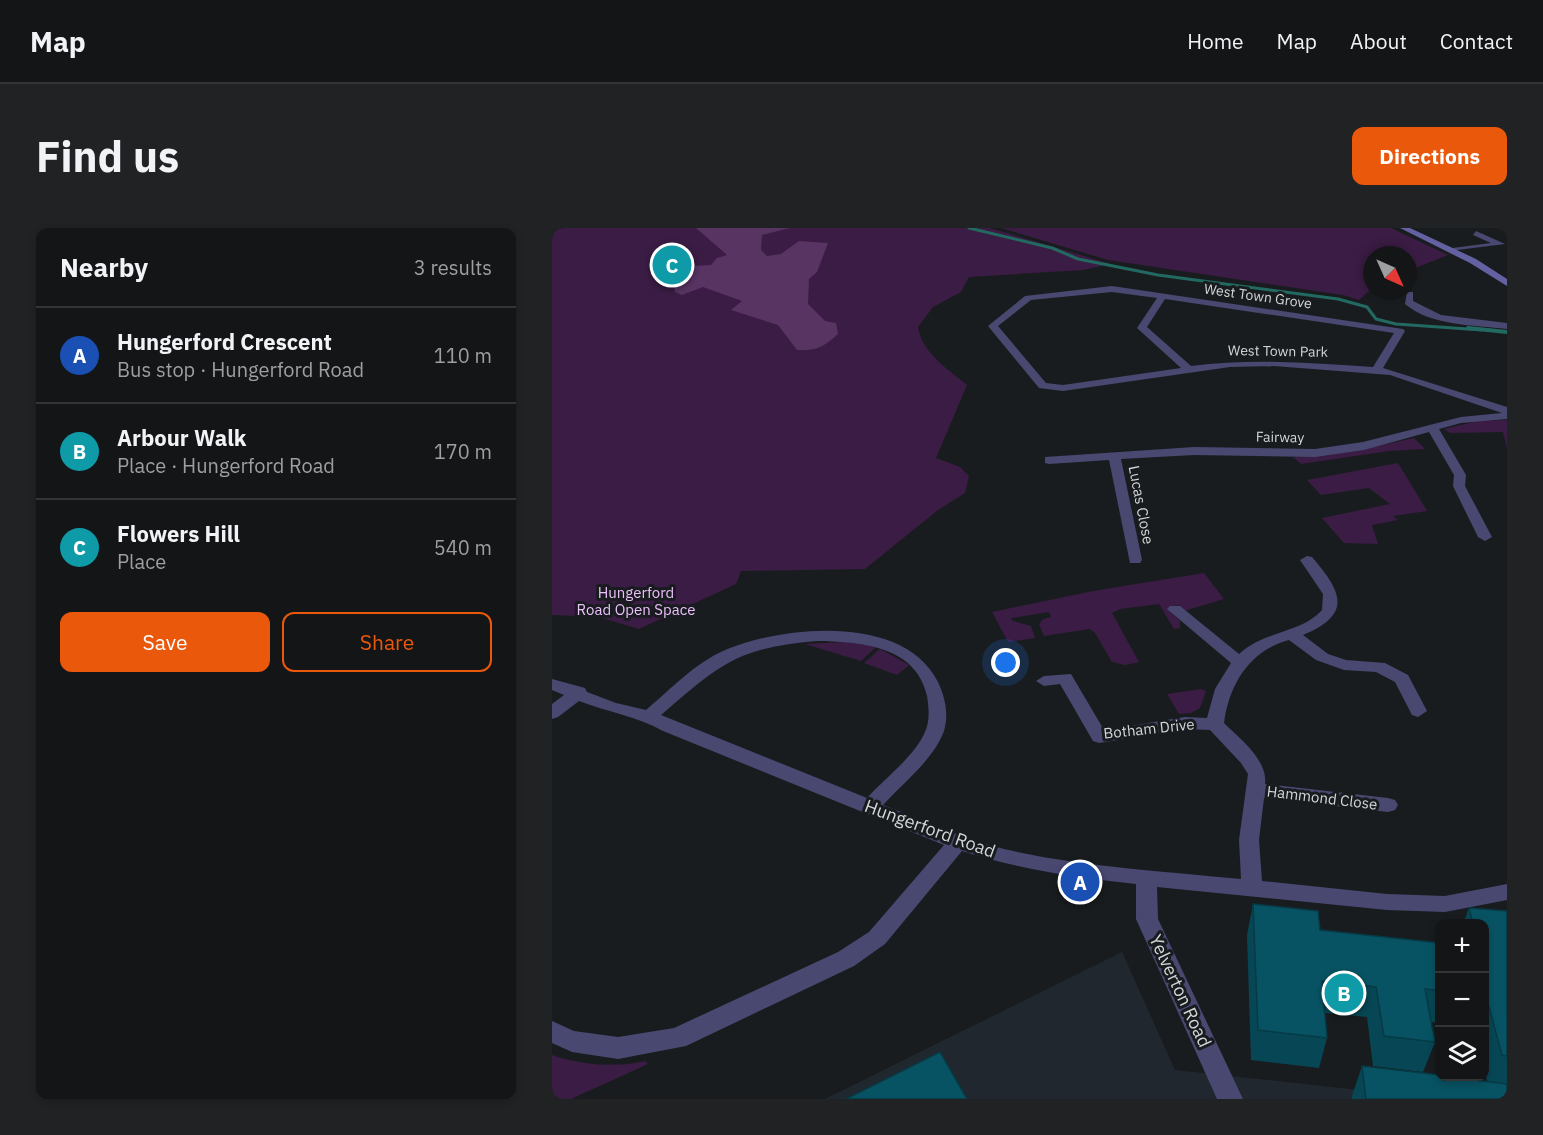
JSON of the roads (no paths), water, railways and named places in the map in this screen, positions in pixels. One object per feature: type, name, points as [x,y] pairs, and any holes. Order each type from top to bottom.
[{"type":"main road","points":[[1404,228],[1449,249],[1507,283]]},
{"type":"street","points":[[1476,232],[1504,245]]},
{"type":"street","points":[[1449,249],[1504,245]]},
{"type":"street","name":"West Town Grove","points":[[1043,386],[993,326],[1028,298],[1112,289],[1400,331],[1377,370]]},
{"type":"street","points":[[1163,296],[1142,328],[1188,369]]},
{"type":"street","points":[[1408,300],[1411,306],[1426,313],[1507,326]]},
{"type":"street","name":"West Town Park","points":[[1043,386],[1063,388],[1230,364],[1274,363],[1377,370],[1404,375],[1507,413]]},
{"type":"street","name":"Fairway","points":[[1049,459],[1194,450],[1315,453],[1364,446],[1431,426],[1507,413]]},
{"type":"street","points":[[1431,426],[1460,475],[1459,486],[1485,537]]},
{"type":"street","name":"Lucas Close","points":[[1114,456],[1135,560]]},
{"type":"street","points":[[1252,890],[1249,840],[1257,774],[1248,759],[1215,724],[1216,712],[1238,662],[1264,642],[1316,624],[1329,613],[1332,595],[1327,582],[1307,560]]},
{"type":"street","points":[[1175,609],[1238,662]]},
{"type":"street","points":[[1292,634],[1322,657],[1344,665],[1379,668],[1402,679],[1418,711]]},
{"type":"street","points":[[649,716],[717,661],[751,646],[818,635],[856,637],[886,643],[913,659],[932,681],[939,711],[933,735],[870,807]]},
{"type":"street","name":"Botham Drive","points":[[1044,681],[1065,678],[1099,737],[1185,723],[1215,724]]},
{"type":"street","name":"Hungerford Road","points":[[552,684],[579,692],[610,707],[649,716],[669,727],[958,842],[1004,856],[1073,870],[1146,879],[1387,902],[1445,903],[1507,892]]},
{"type":"street","points":[[552,713],[579,692]]},
{"type":"street","name":"Hammond Close","points":[[1256,790],[1388,805]]},
{"type":"street","points":[[552,1032],[572,1041],[618,1048],[677,1038],[846,958],[877,938],[958,842]]},
{"type":"street","name":"Yelverton Road","points":[[1146,879],[1147,919],[1230,1099]]},
{"type":"waterway","points":[[969,228],[1052,248],[1078,259],[1158,275],[1338,299],[1367,307],[1376,319],[1396,324],[1482,330]]},
{"type":"waterway","points":[[1468,328],[1507,332]]},
{"type":"place","name":"Flowers Hill","points":[[672,265]]},
{"type":"place","name":"Hungerford Crescent","points":[[1080,882]]},
{"type":"place","name":"Arbour Walk","points":[[1344,993]]},
{"type":"park label","name":"Hungerford Road Open Space","points":[[636,602]]}]
